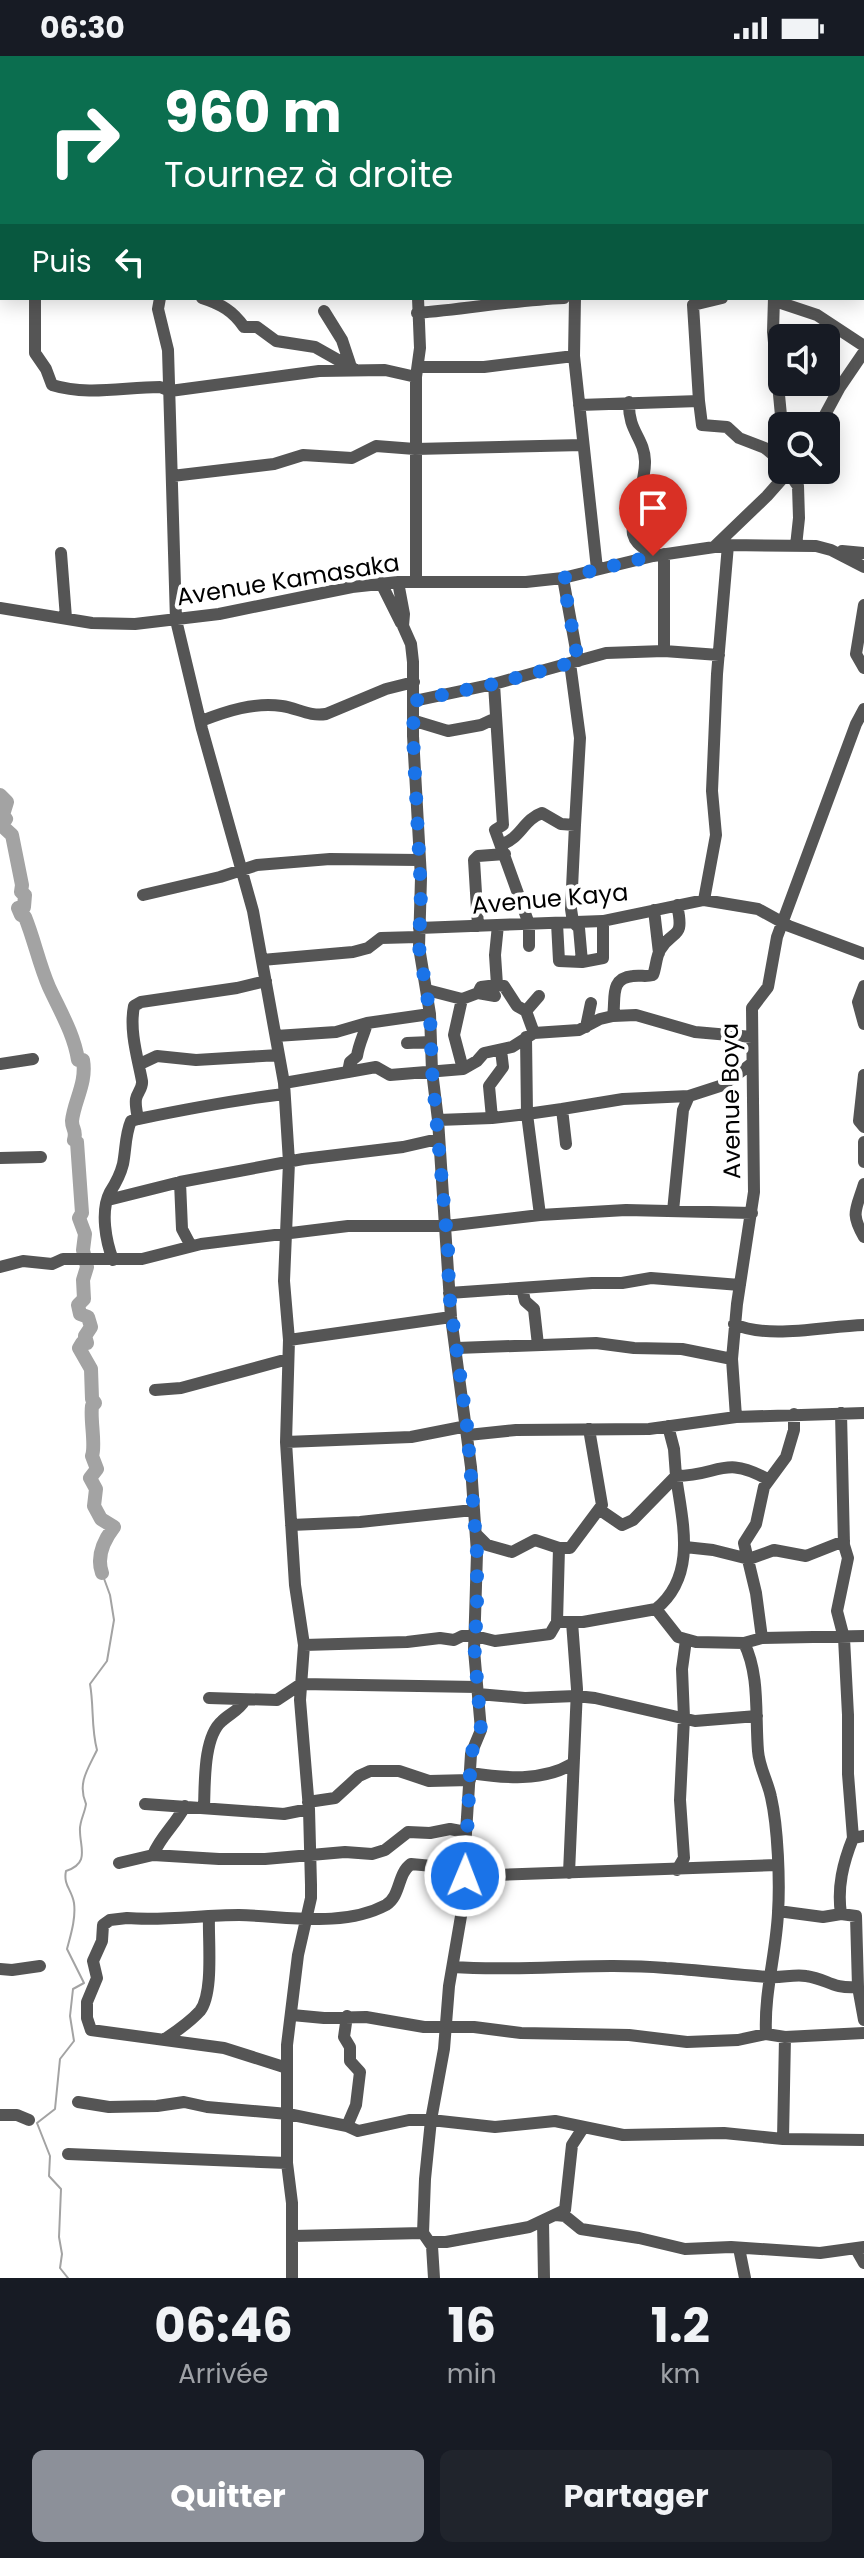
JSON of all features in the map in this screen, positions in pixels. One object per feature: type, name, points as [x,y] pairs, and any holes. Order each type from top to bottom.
[{"type":"street","points":[[35,300],[35,353],[52,385],[88,391],[144,387],[160,387],[170,391],[352,366],[417,372],[574,356]]},
{"type":"street","points":[[160,300],[158,309],[168,350],[176,620],[253,911],[284,1088],[289,1162],[284,1281],[289,1340],[286,1442],[295,1585],[304,1645],[300,1700],[311,1898],[298,1955],[287,2045],[287,2163],[292,2203],[292,2278]]},
{"type":"street","points":[[208,300],[236,314],[244,327],[257,327],[276,341],[315,347],[352,366]]},
{"type":"street","points":[[416,582],[418,300]]},
{"type":"street","points":[[417,313],[531,300]]},
{"type":"street","points":[[575,300],[574,356],[597,569]]},
{"type":"street","points":[[714,300],[693,305],[702,425],[727,427],[739,438],[768,451]]},
{"type":"street","points":[[781,412],[773,332],[777,300],[817,315],[864,349],[827,412]]},
{"type":"street","points":[[324,311],[342,340],[352,366]]},
{"type":"street","points":[[579,405],[699,401]]},
{"type":"street","points":[[629,402],[631,426],[640,439],[645,459],[633,529],[637,544],[659,555],[664,651]]},
{"type":"street","points":[[172,476],[274,464],[303,455],[352,458],[376,446],[415,449],[583,445]]},
{"type":"street","points":[[704,900],[716,835],[712,791],[722,546],[774,484]]},
{"type":"street","points":[[796,546],[799,518],[797,484]]},
{"type":"street","name":"Avenue Kamasaka","points":[[0,608],[121,625],[176,620],[381,583],[515,583],[563,578],[659,555],[722,546],[816,546],[864,567]]},
{"type":"street","points":[[831,550],[864,553]]},
{"type":"street","points":[[61,553],[66,618]]},
{"type":"street","points":[[563,578],[580,738],[575,825],[559,961],[582,962],[603,958],[603,921]]},
{"type":"street","points":[[398,582],[403,604],[403,626]]},
{"type":"street","points":[[381,583],[413,652],[413,736],[421,893],[418,932],[430,1014],[451,1317],[467,1430],[476,1534],[482,1549],[475,1636],[481,1730],[471,1754],[466,1887],[431,2120],[427,2238],[434,2278]]},
{"type":"street","points":[[864,605],[856,654],[864,668]]},
{"type":"street","points":[[414,701],[622,651],[719,655]]},
{"type":"street","points":[[201,721],[263,704],[287,706],[318,716],[386,689],[414,682]]},
{"type":"street","points":[[494,684],[503,798],[503,825],[495,830],[529,924],[529,946]]},
{"type":"street","name":"Avenue Boya","points":[[736,1417],[732,1359],[734,1324],[752,1213],[752,1008],[768,987],[783,922],[864,709]]},
{"type":"street","points":[[415,721],[448,731],[481,725],[496,718]]},
{"type":"street","points":[[478,926],[474,860],[503,849],[532,816],[542,813],[561,824],[575,825]]},
{"type":"street","points":[[143,895],[257,865],[330,859],[419,860]]},
{"type":"street","name":"Avenue Kaya","points":[[262,960],[353,952],[368,948],[381,938],[418,932],[566,919],[603,921],[704,900],[758,909],[864,954]]},
{"type":"street","points":[[659,953],[677,933],[681,921],[677,905]]},
{"type":"street","points":[[613,1016],[618,981],[635,975],[648,978],[653,975],[659,953],[654,910]]},
{"type":"street","points":[[566,919],[579,928],[582,962]]},
{"type":"street","points":[[496,990],[498,925]]},
{"type":"street","points":[[138,1119],[135,1103],[142,1084],[132,1010],[137,1004],[266,981]]},
{"type":"street","points":[[427,990],[462,999],[478,993],[481,987],[496,990],[504,986],[517,1006],[526,1011]]},
{"type":"street","points":[[864,986],[858,1002],[864,1024]]},
{"type":"street","points":[[526,1011],[539,996]]},
{"type":"street","points":[[462,999],[454,1035],[463,1069]]},
{"type":"street","points":[[586,1027],[591,1003]]},
{"type":"street","points":[[526,1011],[530,1035],[527,1114],[540,1215]]},
{"type":"street","points":[[276,1036],[336,1032],[367,1023],[430,1014]]},
{"type":"street","points":[[113,1260],[106,1230],[108,1200],[119,1178],[126,1132],[131,1121],[177,1109],[197,1109],[376,1067],[390,1075],[463,1069],[484,1053],[520,1043],[530,1035],[579,1030],[613,1016],[636,1015],[695,1032],[752,1037]]},
{"type":"street","points":[[348,1072],[350,1062],[357,1056],[359,1041],[367,1023]]},
{"type":"street","points":[[407,1043],[431,1042]]},
{"type":"street","points":[[492,1118],[489,1086],[503,1067],[501,1050]]},
{"type":"street","points":[[140,1064],[157,1056],[196,1060],[279,1055]]},
{"type":"street","points":[[0,1064],[33,1059]]},
{"type":"street","points":[[438,1120],[492,1118],[623,1099],[689,1096],[723,1085],[751,1064]]},
{"type":"street","points":[[864,1075],[859,1121],[864,1127]]},
{"type":"street","points":[[673,1211],[683,1110],[689,1096]]},
{"type":"street","points":[[562,1109],[566,1144]]},
{"type":"street","points":[[108,1200],[180,1182],[438,1139]]},
{"type":"street","points":[[864,1142],[864,1162]]},
{"type":"street","points":[[0,1158],[41,1157]]},
{"type":"street","points":[[180,1182],[182,1229],[191,1246]]},
{"type":"street","points":[[864,1184],[855,1218],[864,1237]]},
{"type":"street","points":[[0,1267],[23,1261],[47,1264],[63,1259],[155,1257],[191,1246],[348,1226],[446,1226],[540,1215],[626,1210],[752,1213]]},
{"type":"street","points":[[449,1293],[610,1284],[651,1278],[740,1285]]},
{"type":"street","points":[[522,1288],[525,1301],[534,1309],[538,1345]]},
{"type":"street","points":[[289,1340],[451,1317]]},
{"type":"street","points":[[734,1324],[750,1330],[864,1325]]},
{"type":"street","points":[[457,1348],[596,1343],[682,1349],[732,1359]]},
{"type":"street","points":[[155,1390],[181,1388],[288,1359]]},
{"type":"street","points":[[286,1442],[411,1437],[467,1430],[649,1429],[736,1417],[862,1410]]},
{"type":"street","points":[[841,1413],[844,1541],[848,1558],[837,1603],[844,1638],[856,1751],[848,1774],[858,1837],[839,1881],[841,1914]]},
{"type":"street","points":[[762,1638],[744,1543],[756,1524],[764,1487],[786,1457],[794,1430],[794,1414]]},
{"type":"street","points":[[557,1622],[656,1609],[675,1583],[683,1565],[685,1547],[674,1449],[668,1426]]},
{"type":"street","points":[[482,1549],[512,1552],[535,1540],[559,1548],[570,1548],[600,1510],[602,1502],[589,1429]]},
{"type":"street","points":[[600,1510],[622,1525],[633,1520],[676,1476],[729,1466],[750,1469],[769,1480]]},
{"type":"street","points":[[291,1525],[360,1522],[473,1510]]},
{"type":"street","points":[[685,1547],[749,1559],[774,1550],[806,1556],[844,1541]]},
{"type":"street","points":[[304,1645],[440,1638],[454,1640],[462,1636],[495,1641],[544,1636],[554,1630],[557,1622],[559,1548]]},
{"type":"street","points":[[656,1609],[674,1632],[686,1640],[744,1643],[762,1638],[864,1636]]},
{"type":"street","points":[[569,1873],[576,1696],[572,1622]]},
{"type":"street","points":[[677,1870],[684,1858],[680,1800],[684,1718],[682,1669],[686,1640]]},
{"type":"street","points":[[744,1643],[755,1682],[758,1753],[772,1800],[777,1865],[778,1911],[774,1964],[766,1999],[766,2034]]},
{"type":"street","points":[[209,1698],[277,1700],[301,1684],[477,1690],[525,1698],[576,1696],[703,1721],[757,1716]]},
{"type":"street","points":[[204,1807],[206,1761],[211,1741],[221,1721],[236,1712],[245,1700]]},
{"type":"street","points":[[145,1804],[284,1814],[335,1798],[359,1776],[370,1771],[399,1771],[429,1781],[544,1776],[572,1764]]},
{"type":"street","points":[[153,1855],[157,1844],[177,1821],[185,1806]]},
{"type":"street","points":[[119,1863],[153,1855],[219,1859],[379,1853],[397,1843],[408,1832],[430,1833],[450,1829],[466,1832]]},
{"type":"street","points":[[287,2068],[224,2048],[91,2030],[87,2002],[97,1978],[93,1961],[102,1941],[103,1925],[119,1919],[358,1915],[394,1899],[407,1867],[397,1843]]},
{"type":"street","points":[[407,1867],[424,1864],[446,1867],[460,1870],[465,1876]]},
{"type":"street","points":[[465,1876],[777,1865]]},
{"type":"street","points":[[778,1911],[823,1917],[860,1915],[858,1987],[864,2020]]},
{"type":"street","points":[[165,2039],[191,2019],[204,2003],[208,1986],[209,1916]]},
{"type":"street","points":[[0,1969],[40,1966]]},
{"type":"street","points":[[453,1967],[620,1966],[749,1973],[770,1977],[802,1975],[841,1989],[858,1987]]},
{"type":"street","points":[[292,2015],[379,2018],[424,2027],[474,2027],[521,2033],[629,2035],[687,2042],[738,2040],[766,2034],[785,2037],[864,2033]]},
{"type":"street","points":[[347,2016],[344,2037],[350,2047],[350,2061],[360,2072],[356,2105],[347,2126]]},
{"type":"street","points":[[783,2139],[785,2037]]},
{"type":"street","points":[[78,2102],[109,2107],[184,2102],[288,2114],[358,2131],[409,2120],[495,2127],[555,2121],[623,2135],[724,2133],[783,2139],[864,2140]]},
{"type":"street","points":[[0,2115],[17,2115],[29,2120]]},
{"type":"street","points":[[293,2236],[427,2238],[446,2242],[529,2227],[565,2210],[572,2145],[583,2128]]},
{"type":"street","points":[[68,2154],[287,2163]]},
{"type":"street","points":[[556,2215],[565,2216],[581,2229],[685,2249],[739,2248],[820,2253],[860,2248],[864,2263]]},
{"type":"street","points":[[543,2221],[544,2278]]},
{"type":"street","points":[[739,2248],[745,2278]]},
{"type":"waterway","points":[[0,795],[7,802],[3,815],[6,819],[1,825],[12,835],[21,892],[25,895],[24,907],[18,908],[25,917],[45,978],[70,1032],[78,1060],[83,1060],[82,1084],[72,1121],[74,1140],[77,1142],[82,1213],[79,1218],[85,1234],[83,1250],[87,1267],[83,1280],[84,1299],[78,1305],[80,1314],[88,1317],[91,1327],[85,1336],[87,1343],[82,1343],[79,1348],[91,1369],[92,1399],[95,1403],[92,1406],[92,1456],[97,1469],[90,1478],[96,1489],[94,1506],[101,1519],[114,1527],[102,1548],[102,1573]]},
{"type":"waterway","points":[[68,2278],[60,2268],[61,2189],[49,2176],[50,2156],[37,2123],[55,2109],[60,2059],[74,2041],[70,2016],[73,1989],[84,1983],[67,1949],[74,1909],[65,1876],[66,1871],[78,1864],[82,1854],[80,1828],[86,1804],[83,1783],[97,1750],[90,1684],[107,1661],[114,1620],[102,1573]]},
{"type":"route","points":[[465,1876],[471,1754],[481,1730],[474,1642],[477,1553],[467,1426],[451,1317],[430,1014],[419,947],[421,893],[414,701],[515,679],[578,661],[563,578],[653,556]]}]
